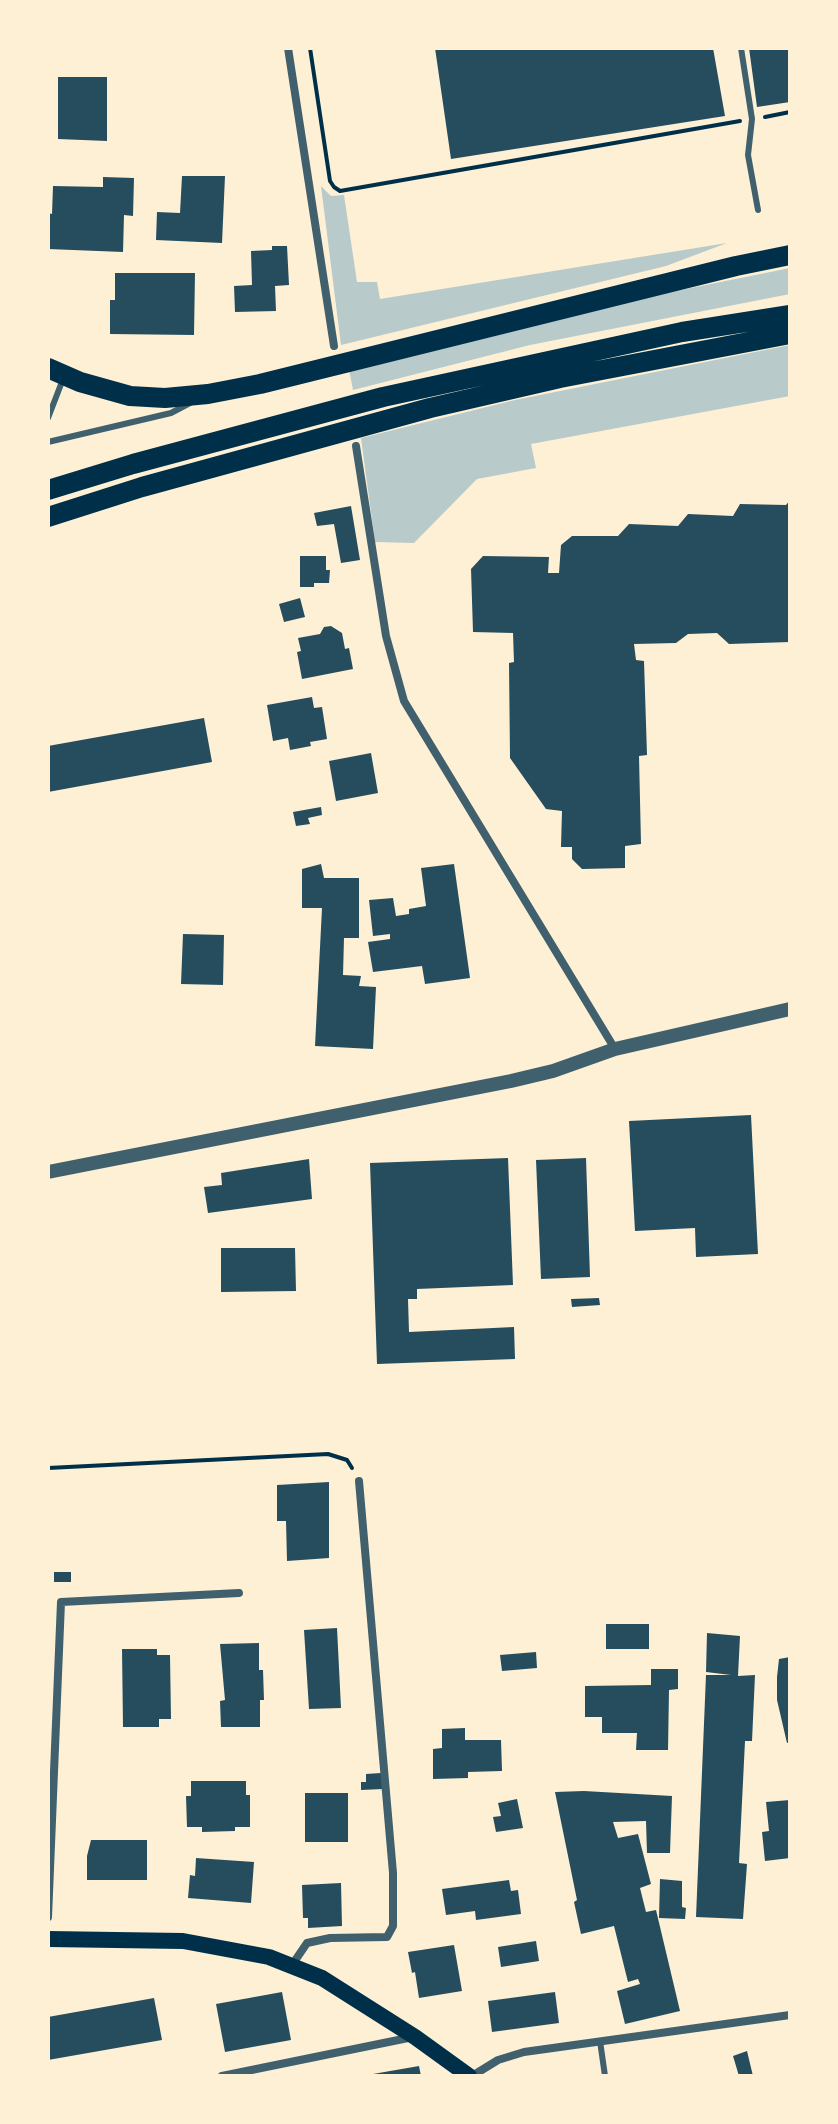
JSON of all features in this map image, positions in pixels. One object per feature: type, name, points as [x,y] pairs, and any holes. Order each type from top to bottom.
[{"type":"main road","points":[[56,372],[96,388],[130,396],[165,398],[208,394],[790,255]]},
{"type":"main road","points":[[48,490],[343,408],[682,332],[790,315]]},
{"type":"main road","points":[[48,517],[142,487],[332,435],[356,437],[560,378],[790,334]]},
{"type":"main road","points":[[48,1939],[183,1941],[242,1951],[292,1965],[322,1978],[470,2076]]},
{"type":"street","points":[[288,48],[334,346]]},
{"type":"street","points":[[356,437],[386,636],[404,701],[615,1049]]},
{"type":"street","points":[[48,1172],[511,1081],[553,1071],[615,1049],[790,1009]]},
{"type":"street","points":[[292,1965],[307,1943],[330,1938],[387,1937],[393,1926],[392,1857],[359,1481]]},
{"type":"street","points":[[48,1917],[61,1602],[239,1593]]},
{"type":"street","points":[[470,2076],[510,2055],[790,2015]]},
{"type":"street","points":[[222,2076],[260,2072],[415,2037]]},
{"type":"lane","points":[[741,48],[752,119],[748,155],[758,210]]},
{"type":"lane","points":[[48,418],[56,372]]},
{"type":"lane","points":[[48,442],[171,413],[208,394]]},
{"type":"lane","points":[[600,2041],[605,2076]]},
{"type":"path","points":[[310,48],[330,181],[340,191],[790,112]]},
{"type":"path","points":[[48,1468],[328,1454],[347,1460],[359,1481]]},
{"type":"shaded area","points":[[321,186],[331,196],[344,195],[357,282],[377,282],[380,299],[727,243],[666,266],[341,345]]},
{"type":"shaded area","points":[[790,268],[790,294],[530,345],[353,390],[349,369],[661,294]]},
{"type":"shaded area","points":[[790,345],[790,396],[531,444],[536,468],[477,479],[414,543],[375,542],[361,438],[515,400]]},
{"type":"building","points":[[435,48],[713,48],[725,116],[451,159]]},
{"type":"building","points":[[749,48],[790,48],[790,102],[757,107]]},
{"type":"building","points":[[58,77],[107,77],[107,141],[58,139]]},
{"type":"building","points":[[182,176],[225,176],[222,243],[156,240],[157,212],[180,213]]},
{"type":"building","points":[[103,177],[134,178],[133,216],[124,215],[123,252],[48,249],[48,213],[52,214],[53,186],[103,187]]},
{"type":"building","points":[[272,246],[287,246],[289,285],[275,286],[276,311],[235,312],[234,286],[252,285],[251,251],[272,250]]},
{"type":"building","points":[[115,273],[195,273],[194,335],[110,334],[110,300],[115,300]]},
{"type":"building","points":[[790,500],[790,642],[729,644],[717,633],[688,634],[676,643],[634,644],[636,660],[644,661],[647,755],[639,756],[641,844],[625,846],[625,868],[582,869],[572,859],[572,847],[561,847],[562,811],[546,809],[510,758],[509,663],[514,662],[513,633],[473,632],[471,569],[483,556],[549,557],[548,573],[559,573],[561,545],[572,536],[618,536],[629,524],[678,526],[688,514],[733,516],[740,504],[786,505]]},
{"type":"building","points":[[351,506],[360,560],[341,563],[334,524],[317,526],[314,513]]},
{"type":"building","points":[[300,556],[326,556],[326,570],[330,570],[329,583],[300,587]]},
{"type":"building","points":[[300,598],[305,617],[284,622],[279,604]]},
{"type":"building","points":[[331,626],[342,633],[353,669],[302,679],[298,638],[320,634],[324,627]]},
{"type":"building","points":[[312,697],[314,708],[322,707],[327,739],[290,750],[288,738],[273,741],[267,705]]},
{"type":"building","points":[[204,718],[212,762],[48,792],[48,746]]},
{"type":"building","points":[[371,753],[378,793],[336,801],[329,761]]},
{"type":"building","points":[[321,807],[322,815],[308,818],[310,824],[296,826],[293,812]]},
{"type":"building","points":[[321,864],[324,878],[359,878],[359,938],[344,938],[343,975],[361,976],[359,986],[376,987],[373,1049],[315,1046],[322,908],[302,908],[302,869]]},
{"type":"building","points":[[454,864],[470,978],[425,984],[422,966],[373,972],[368,942],[390,939],[390,934],[373,936],[369,900],[393,898],[396,916],[409,914],[409,909],[426,906],[421,868]]},
{"type":"building","points":[[183,934],[224,935],[223,985],[181,984]]},
{"type":"building","points":[[751,1115],[758,1254],[696,1257],[695,1228],[635,1231],[629,1121]]},
{"type":"building","points":[[508,1158],[513,1285],[417,1289],[417,1299],[408,1299],[409,1332],[514,1327],[515,1359],[377,1364],[370,1163]]},
{"type":"building","points":[[586,1158],[590,1277],[541,1279],[536,1160]]},
{"type":"building","points":[[309,1159],[312,1199],[208,1213],[204,1187],[222,1185],[221,1173]]},
{"type":"building","points":[[221,1248],[295,1248],[296,1291],[221,1292]]},
{"type":"building","points":[[599,1298],[600,1305],[572,1307],[571,1299]]},
{"type":"building","points":[[329,1482],[329,1558],[287,1561],[286,1521],[277,1521],[277,1485]]},
{"type":"building","points":[[54,1572],[71,1572],[71,1582],[54,1582]]},
{"type":"building","points":[[606,1624],[649,1624],[649,1649],[606,1649]]},
{"type":"building","points":[[337,1628],[341,1708],[309,1709],[304,1630]]},
{"type":"building","points":[[707,1633],[740,1636],[738,1676],[755,1675],[752,1741],[745,1741],[739,1863],[747,1864],[743,1919],[696,1917],[706,1675],[731,1675],[706,1672]]},
{"type":"building","points":[[259,1643],[264,1700],[260,1700],[260,1727],[221,1727],[220,1701],[225,1700],[220,1644]]},
{"type":"building","points":[[122,1649],[157,1649],[157,1655],[170,1655],[171,1719],[159,1719],[159,1727],[123,1727]]},
{"type":"building","points":[[536,1652],[537,1668],[502,1671],[500,1655]]},
{"type":"building","points":[[790,1657],[790,1742],[787,1743],[777,1700],[777,1677],[779,1659]]},
{"type":"building","points":[[651,1669],[678,1669],[678,1689],[669,1690],[668,1750],[636,1750],[637,1733],[602,1733],[602,1717],[585,1717],[585,1686],[651,1685]]},
{"type":"building","points":[[465,1728],[465,1740],[501,1740],[502,1771],[468,1772],[468,1778],[433,1779],[433,1749],[442,1748],[442,1729]]},
{"type":"building","points":[[381,1773],[383,1789],[361,1790],[366,1774]]},
{"type":"building","points":[[191,1781],[246,1781],[246,1795],[250,1795],[250,1827],[235,1827],[235,1831],[202,1832],[202,1827],[187,1827],[186,1796],[191,1796]]},
{"type":"building","points":[[555,1792],[672,1796],[670,1853],[647,1853],[646,1821],[613,1822],[618,1838],[638,1834],[651,1884],[640,1888],[646,1912],[656,1910],[680,2011],[625,2024],[617,1991],[640,1984],[638,1979],[628,1982],[614,1926],[581,1934]]},
{"type":"building","points":[[305,1793],[348,1793],[348,1842],[305,1842]]},
{"type":"building","points":[[517,1799],[523,1828],[496,1832],[493,1817],[501,1816],[498,1803]]},
{"type":"building","points":[[790,1800],[790,1858],[765,1861],[762,1832],[769,1831],[766,1802]]},
{"type":"building","points":[[91,1840],[147,1840],[147,1880],[87,1880]]},
{"type":"building","points":[[196,1858],[254,1862],[251,1903],[188,1898],[190,1875],[195,1876]]},
{"type":"building","points":[[660,1879],[682,1881],[685,1919],[659,1918]]},
{"type":"building","points":[[509,1880],[511,1891],[518,1890],[521,1914],[476,1920],[475,1911],[446,1915],[442,1889]]},
{"type":"building","points":[[341,1883],[342,1926],[308,1928],[308,1918],[303,1918],[302,1885]]},
{"type":"building","points":[[536,1941],[539,1961],[501,1967],[498,1947]]},
{"type":"building","points":[[454,1945],[462,1991],[419,1998],[408,1952]]},
{"type":"building","points":[[282,1992],[291,2040],[225,2052],[216,2004]]},
{"type":"building","points":[[555,1992],[559,2023],[492,2032],[488,2001]]},
{"type":"building","points":[[154,1998],[162,2040],[48,2060],[48,2017]]},
{"type":"building","points":[[747,2051],[753,2076],[739,2076],[733,2056]]},
{"type":"building","points":[[419,2066],[421,2076],[373,2076],[373,2074]]}]
